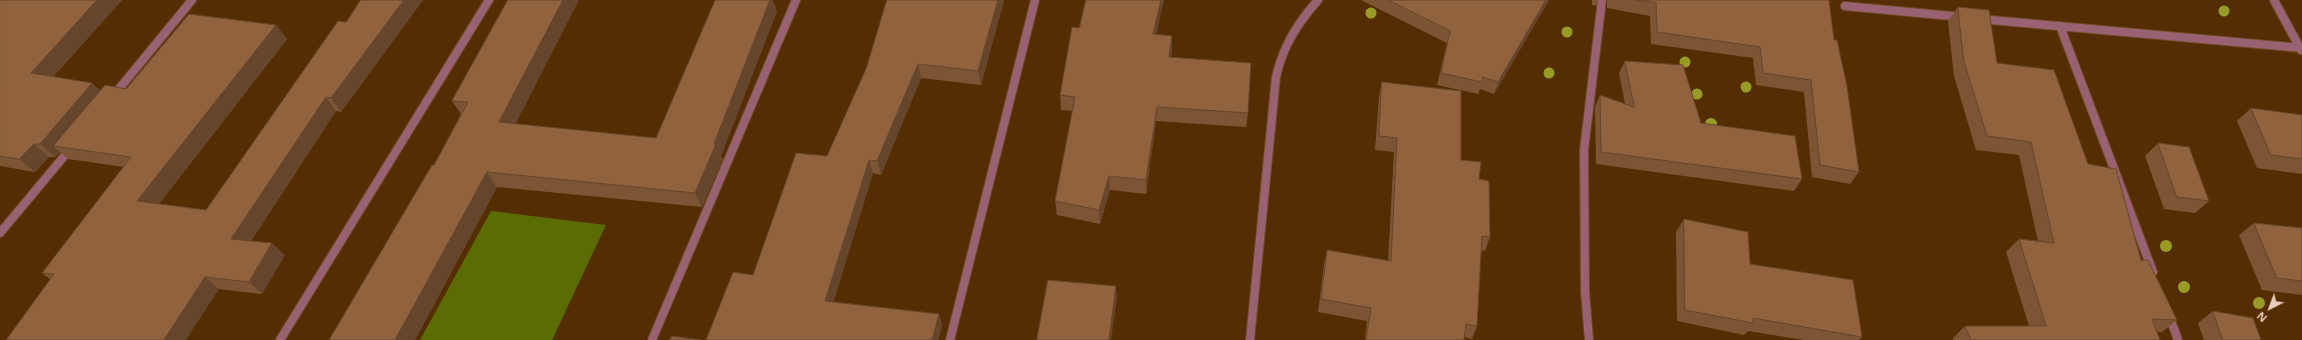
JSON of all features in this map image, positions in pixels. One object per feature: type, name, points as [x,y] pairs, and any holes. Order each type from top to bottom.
[{"type":"street","points":[[106,104],[192,0]]},
{"type":"street","points":[[280,340],[488,0]]},
{"type":"street","points":[[652,340],[796,0]]},
{"type":"street","points":[[950,340],[1035,0]]},
{"type":"street","points":[[1250,340],[1276,76],[1280,54],[1293,30],[1318,0]]},
{"type":"street","points":[[1589,340],[1585,291],[1584,150],[1602,0]]},
{"type":"street","points":[[2274,0],[2301,49]]},
{"type":"street","points":[[1845,6],[2301,49]]},
{"type":"street","points":[[2060,26],[2156,280]]},
{"type":"street","points":[[0,233],[76,141]]},
{"type":"street","points":[[2167,310],[2178,340]]},
{"type":"green space","points":[[491,211],[606,225],[552,340],[420,340]]},
{"type":"building","points":[[0,0],[97,0],[31,73],[92,83],[40,144],[34,144],[19,159],[0,156]]},
{"type":"building","points":[[361,0],[404,0],[331,98],[326,97],[231,239],[272,243],[249,282],[205,277],[164,340],[6,340],[54,274],[42,273],[131,157],[53,146],[105,85],[126,89],[189,14],[276,25],[137,201],[206,210],[338,21],[346,22]]},
{"type":"building","points":[[508,0],[563,0],[499,122],[656,138],[715,0],[770,0],[714,144],[716,144],[695,193],[487,172],[395,340],[329,340],[432,165],[434,165],[468,102],[452,101]]},
{"type":"building","points":[[887,0],[998,0],[978,71],[918,64],[877,161],[869,160],[825,301],[939,314],[932,340],[706,340],[733,272],[753,275],[796,153],[827,156],[866,69]]},
{"type":"building","points":[[1086,0],[1161,0],[1153,34],[1172,36],[1169,57],[1251,63],[1248,113],[1157,107],[1146,180],[1109,176],[1099,210],[1055,201],[1075,97],[1060,95],[1072,27],[1079,28]]},
{"type":"building","points":[[1388,0],[1546,0],[1498,82],[1483,77],[1482,82],[1441,73],[1450,31]]},
{"type":"building","points":[[1636,0],[1829,0],[1834,40],[1837,40],[1847,86],[1859,172],[1820,165],[1811,80],[1763,73],[1760,47],[1657,32],[1656,3]]},
{"type":"building","points":[[1958,7],[1989,10],[1997,63],[2054,70],[2088,164],[2116,169],[2141,260],[2148,260],[2177,320],[2152,319],[2160,340],[1971,340],[1965,326],[2046,326],[2019,239],[2054,243],[2031,142],[1987,136],[1964,62]]},
{"type":"building","points":[[1625,61],[1683,65],[1701,123],[1795,136],[1802,179],[1601,152],[1600,95],[1634,107]]},
{"type":"building","points":[[1382,82],[1461,91],[1461,160],[1481,162],[1479,179],[1489,181],[1490,237],[1482,236],[1477,326],[1466,324],[1464,340],[1366,340],[1371,308],[1321,299],[1327,250],[1391,261],[1397,138],[1379,136]]},
{"type":"building","points":[[2251,108],[2302,115],[2302,159],[2271,155]]},
{"type":"building","points":[[2158,143],[2189,147],[2209,201],[2177,197]]},
{"type":"building","points":[[1684,219],[1748,232],[1750,264],[1853,280],[1862,337],[1753,318],[1753,323],[1685,310]]},
{"type":"building","points":[[2254,223],[2302,228],[2302,281],[2277,278]]},
{"type":"building","points":[[1048,280],[1116,286],[1109,340],[1037,340]]},
{"type":"building","points":[[2213,311],[2253,318],[2261,340],[2223,340]]},
{"type":"building","points":[[672,336],[701,340],[670,340]]}]
